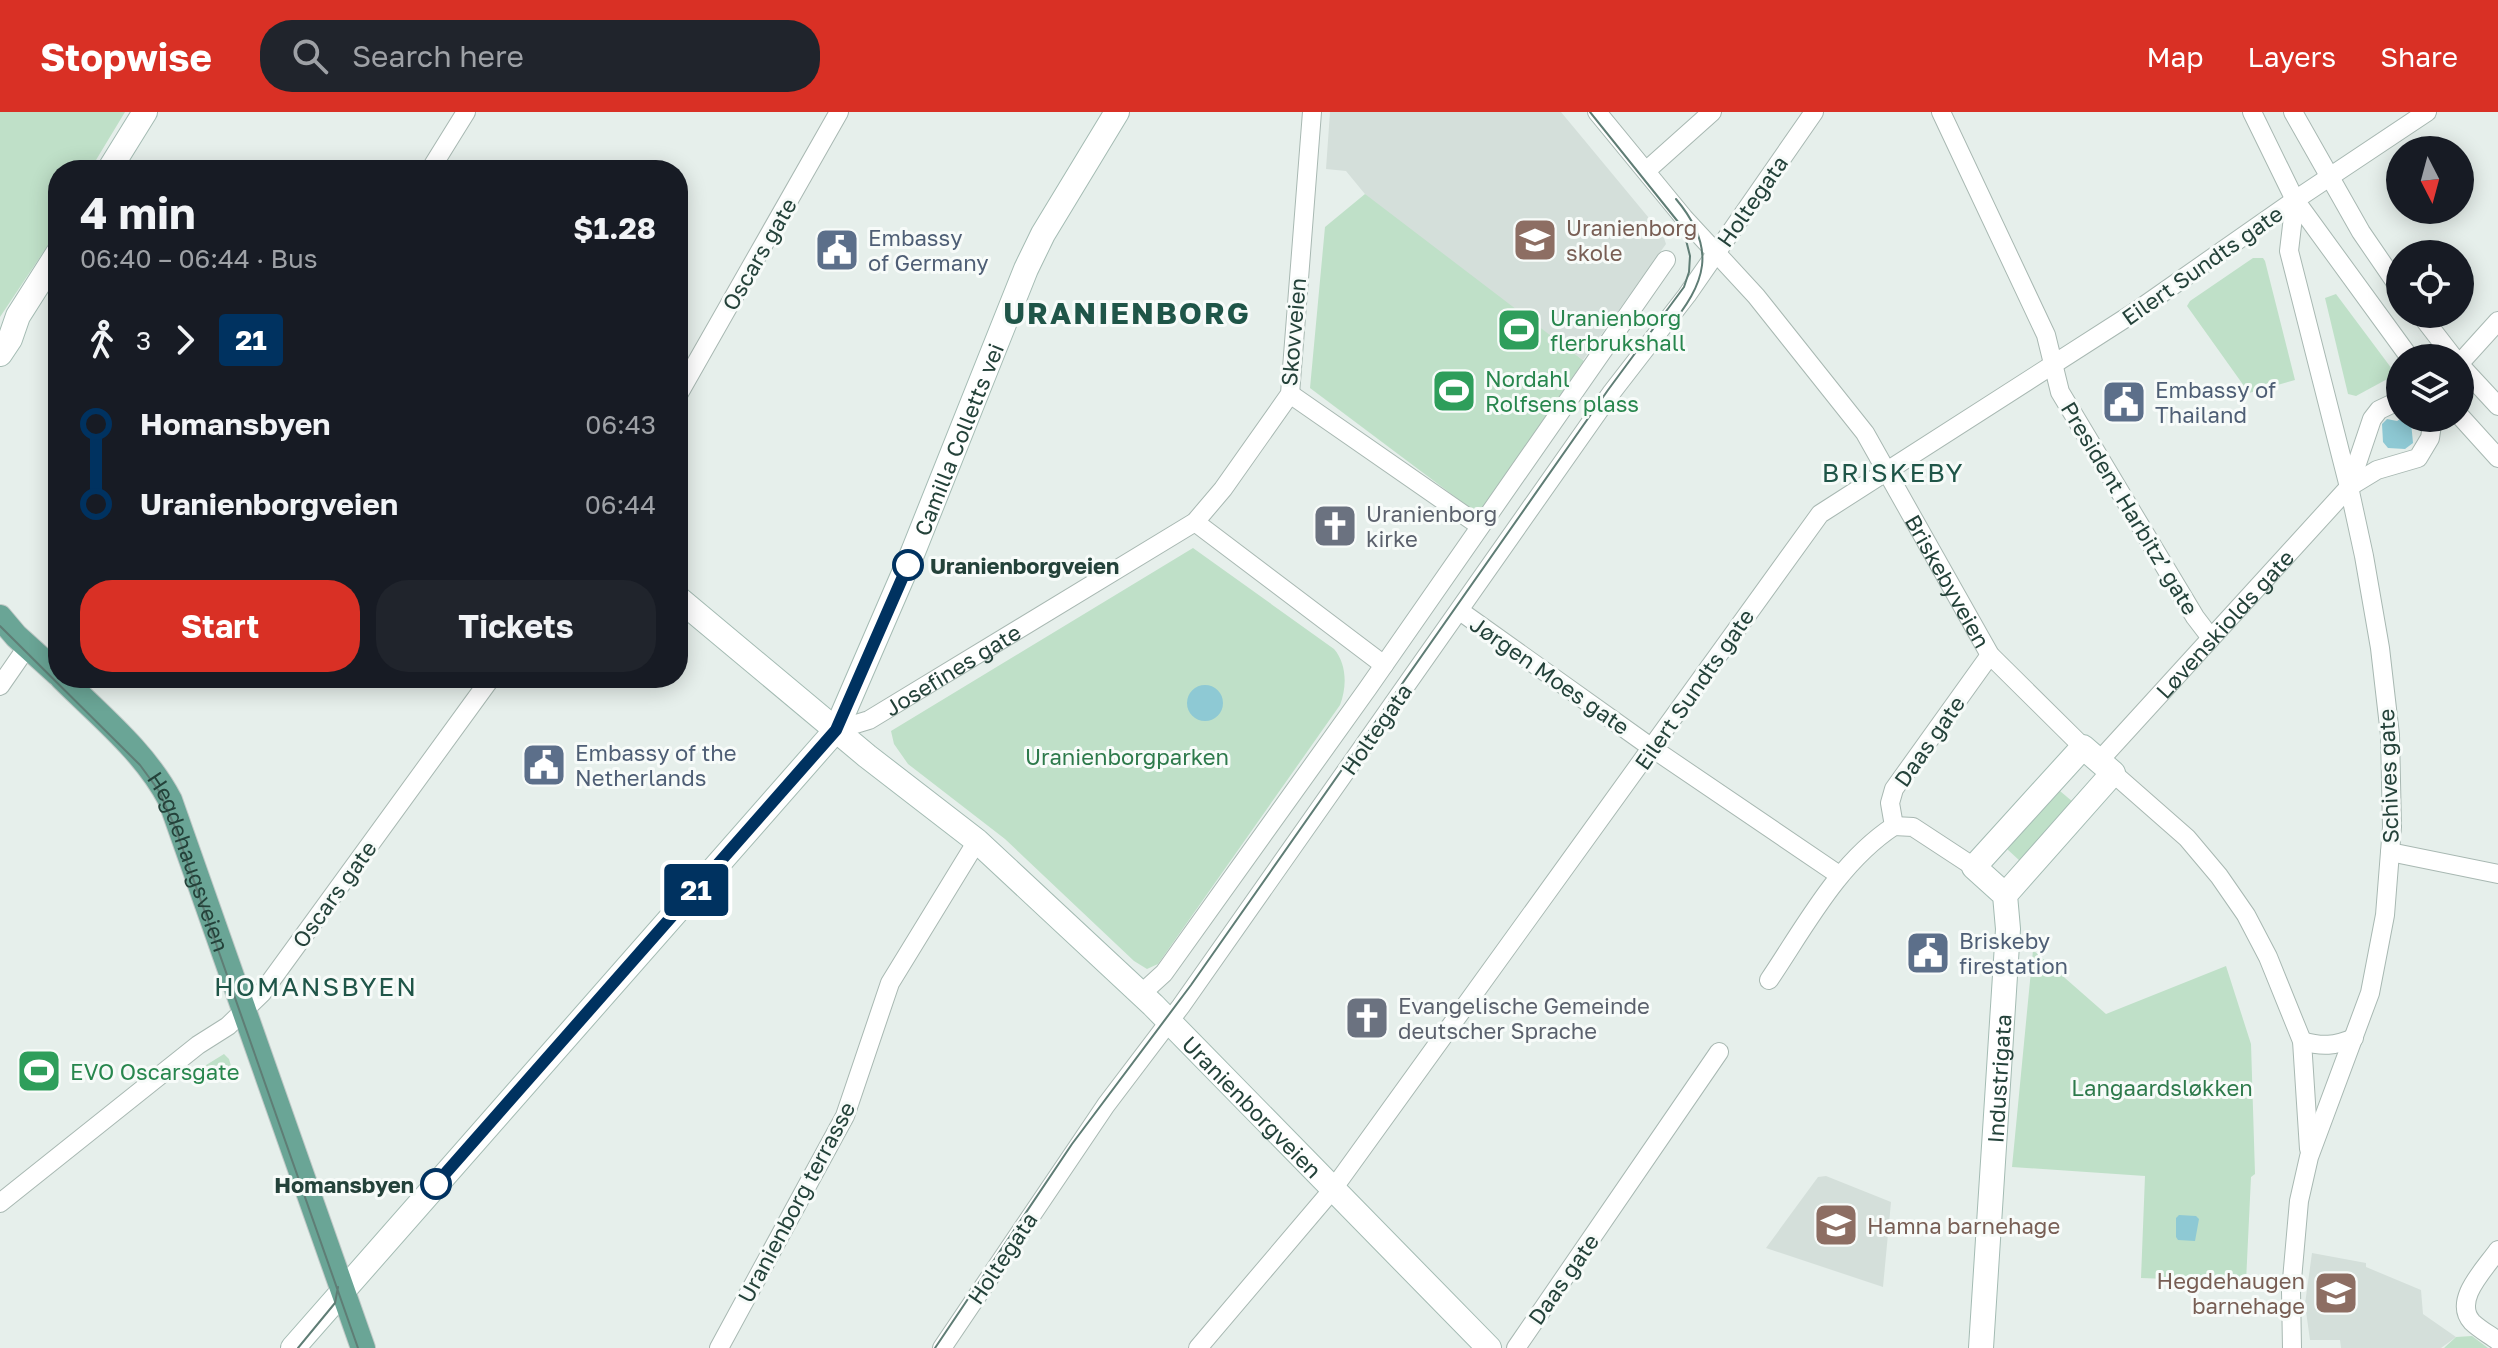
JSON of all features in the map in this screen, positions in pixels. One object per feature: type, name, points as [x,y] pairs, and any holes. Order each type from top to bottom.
[{"type":"main road","name":"Hegdehaugsveien","points":[[0,617],[48,665]]},
{"type":"main road","name":"Hegdehaugsveien","points":[[72,688],[131,746],[160,782],[181,829],[363,1348]]},
{"type":"street","points":[[115,160],[145,112]]},
{"type":"street","points":[[436,160],[466,112]]},
{"type":"street","name":"Oscars gate","points":[[688,377],[839,112]]},
{"type":"street","name":"Camilla Colletts vei","points":[[836,730],[908,564],[1026,269],[1043,234],[1117,112]]},
{"type":"street","name":"Skovveien","points":[[1195,522],[1223,489],[1290,394],[1312,112]]},
{"type":"street","name":"Briskebyveien","points":[[1597,112],[1684,218],[1756,296],[1857,423],[1889,471],[1990,655],[2098,760],[2187,838],[2246,915],[2268,957],[2302,1041],[2309,1157]]},
{"type":"street","points":[[1646,171],[1712,112]]},
{"type":"street","name":"Holtegata","points":[[942,1348],[1106,1105],[1169,1022],[1612,392],[1687,295],[1814,112]]},
{"type":"street","name":"President Harbitz’ gate","points":[[1941,112],[2046,335],[2060,392],[2195,617],[2211,638]]},
{"type":"street","points":[[2252,112],[2295,200],[2400,344]]},
{"type":"street","points":[[2293,112],[2328,177],[2386,269]]},
{"type":"street","name":"Eilert Sundts gate","points":[[1198,1348],[1333,1189],[1820,514],[2135,312],[2427,112]]},
{"type":"street","name":"Schives gate","points":[[2292,1348],[2291,1291],[2298,1211],[2309,1157],[2370,993],[2378,952],[2392,827],[2390,735],[2380,648],[2349,487],[2289,251],[2295,200]]},
{"type":"street","name":"Holtegata","points":[[1141,994],[1164,973],[1384,665],[1666,260]]},
{"type":"street","points":[[0,354],[10,339],[9,324],[48,267]]},
{"type":"street","points":[[2474,348],[2498,321]]},
{"type":"street","points":[[2431,328],[2443,344]]},
{"type":"street","points":[[2474,379],[2498,406]]},
{"type":"street","points":[[1290,394],[1480,526]]},
{"type":"street","name":"Løvenskiolds gate","points":[[2349,487],[2372,419],[2386,407]]},
{"type":"street","points":[[2474,431],[2498,458]]},
{"type":"street","name":"Løvenskiolds gate","points":[[1974,867],[2098,760],[2349,487],[2377,470],[2418,458],[2431,432]]},
{"type":"street","name":"Josefines gate","points":[[293,1348],[836,730],[869,720],[1195,522]]},
{"type":"street","name":"Holtegata","points":[[1195,522],[1384,665]]},
{"type":"street","name":"Uranienborgveien","points":[[688,606],[836,730],[977,841],[1141,994],[1489,1348]]},
{"type":"street","name":"Jørgen Moes gate","points":[[1460,611],[1652,748],[1839,875]]},
{"type":"street","points":[[0,686],[27,647]]},
{"type":"street","name":"Daas gate","points":[[1894,826],[1890,803],[1894,789],[1990,655]]},
{"type":"street","name":"Oscars gate","points":[[0,1203],[244,1012],[262,993],[484,688]]},
{"type":"street","name":"Løvenskiolds gate","points":[[2005,895],[2098,760]]},
{"type":"street","points":[[1769,980],[1839,875],[1873,840],[1894,826],[1913,827],[1974,867],[2005,895]]},
{"type":"street","name":"Uranienborg terrasse","points":[[719,1348],[845,1116],[890,983],[977,841]]},
{"type":"street","points":[[2390,852],[2498,874]]},
{"type":"street","name":"Industrigata","points":[[1981,1348],[2008,929],[2005,895]]},
{"type":"street","points":[[2302,1041],[2337,1045],[2354,1038]]},
{"type":"street","name":"Daas gate","points":[[1516,1348],[1719,1052]]},
{"type":"street","points":[[2498,1250],[2469,1292],[2466,1302],[2469,1319],[2498,1341]]},
{"type":"shaded area","name":"Uranienborg skole","points":[[1330,112],[1561,112],[1663,235],[1666,244],[1583,360],[1383,216],[1346,171],[1326,169]]},
{"type":"shaded area","name":"Hamna barnehage","points":[[1826,1176],[1891,1202],[1883,1287],[1766,1248],[1818,1177]]},
{"type":"shaded area","points":[[2312,1253],[2366,1263],[2366,1267],[2421,1290],[2423,1314],[2456,1337],[2441,1348],[2341,1348],[2340,1340],[2310,1340],[2305,1304]]},
{"type":"green space","points":[[0,112],[125,112],[96,160],[48,160],[48,245],[0,317]]},
{"type":"green space","points":[[1365,194],[1584,361],[1478,514],[1310,388],[1325,227]]},
{"type":"green space","points":[[2253,258],[2263,258],[2265,261],[2295,380],[2249,393],[2187,306]]},
{"type":"green space","points":[[2336,294],[2386,361],[2386,380],[2356,396],[2348,394],[2325,298]]},
{"type":"green space","name":"Uranienborgparken","points":[[1193,548],[1334,649],[1343,669],[1344,691],[1340,705],[1158,964],[1147,969],[1134,961],[1005,839],[908,764],[894,744],[891,731]]},
{"type":"green space","points":[[2060,791],[2073,802],[2020,861],[2007,849]]},
{"type":"green space","name":"Langaardsløkken","points":[[2033,950],[2106,1014],[2226,966],[2251,1044],[2255,1174],[2251,1177],[2246,1282],[2141,1278],[2145,1176],[2012,1167]]},
{"type":"green space","points":[[224,1054],[229,1059],[235,1079],[221,1067],[210,1070],[203,1067]]},
{"type":"green space","points":[[2472,1336],[2488,1348],[2444,1348],[2456,1337]]},
{"type":"water","points":[[2386,420],[2386,432],[2412,432],[2413,443],[2405,449],[2388,448],[2383,442],[2382,424]]},
{"type":"water","points":[[1205,685],[1218,690],[1223,703],[1218,716],[1205,721],[1192,716],[1187,703],[1192,690]]},
{"type":"water","points":[[2179,1215],[2199,1219],[2195,1241],[2178,1240],[2176,1237],[2176,1218]]},
{"type":"tram line","points":[[935,1348],[1072,1144],[1191,985],[1608,390],[1684,287],[1690,256],[1683,228],[1590,112]]},
{"type":"tram line","points":[[1668,329],[1691,296],[1702,266],[1698,234],[1676,199]]},
{"type":"tram line","points":[[0,626],[48,674]]},
{"type":"tram line","points":[[62,688],[140,765],[159,791],[175,827],[358,1348]]},
{"type":"tram line","points":[[298,1348],[335,1303],[338,1287]]},
{"type":"bus line","name":"21","points":[[436,1184],[836,730],[908,565]]},
{"type":"place","name":"Uranienborg skole","points":[[1535,240]]},
{"type":"place","name":"Embassy of Germany","points":[[837,250]]},
{"type":"place","name":"Uranienborg flerbrukshall","points":[[1519,330]]},
{"type":"place","name":"Nordahl Rolfsens plass","points":[[1454,391]]},
{"type":"place","name":"Embassy of Thailand","points":[[2124,402]]},
{"type":"place","name":"Uranienborg kirke","points":[[1335,526]]},
{"type":"place","name":"Uranienborgveien","points":[[908,565]]},
{"type":"place","name":"Embassy of the Netherlands","points":[[544,765]]},
{"type":"place","name":"Briskeby firestation","points":[[1928,953]]},
{"type":"place","name":"Evangelische Gemeinde deutscher Sprache","points":[[1367,1018]]},
{"type":"place","name":"EVO Oscarsgate","points":[[39,1071]]},
{"type":"place","name":"Homansbyen","points":[[436,1184]]},
{"type":"place","name":"Hamna barnehage","points":[[1836,1225]]},
{"type":"place","name":"Hegdehaugen barnehage","points":[[2336,1293]]},
{"type":"district","name":"URANIENBORG","points":[[1127,313]]},
{"type":"district","name":"BRISKEBY","points":[[1893,472]]},
{"type":"district","name":"HOMANSBYEN","points":[[316,986]]}]
